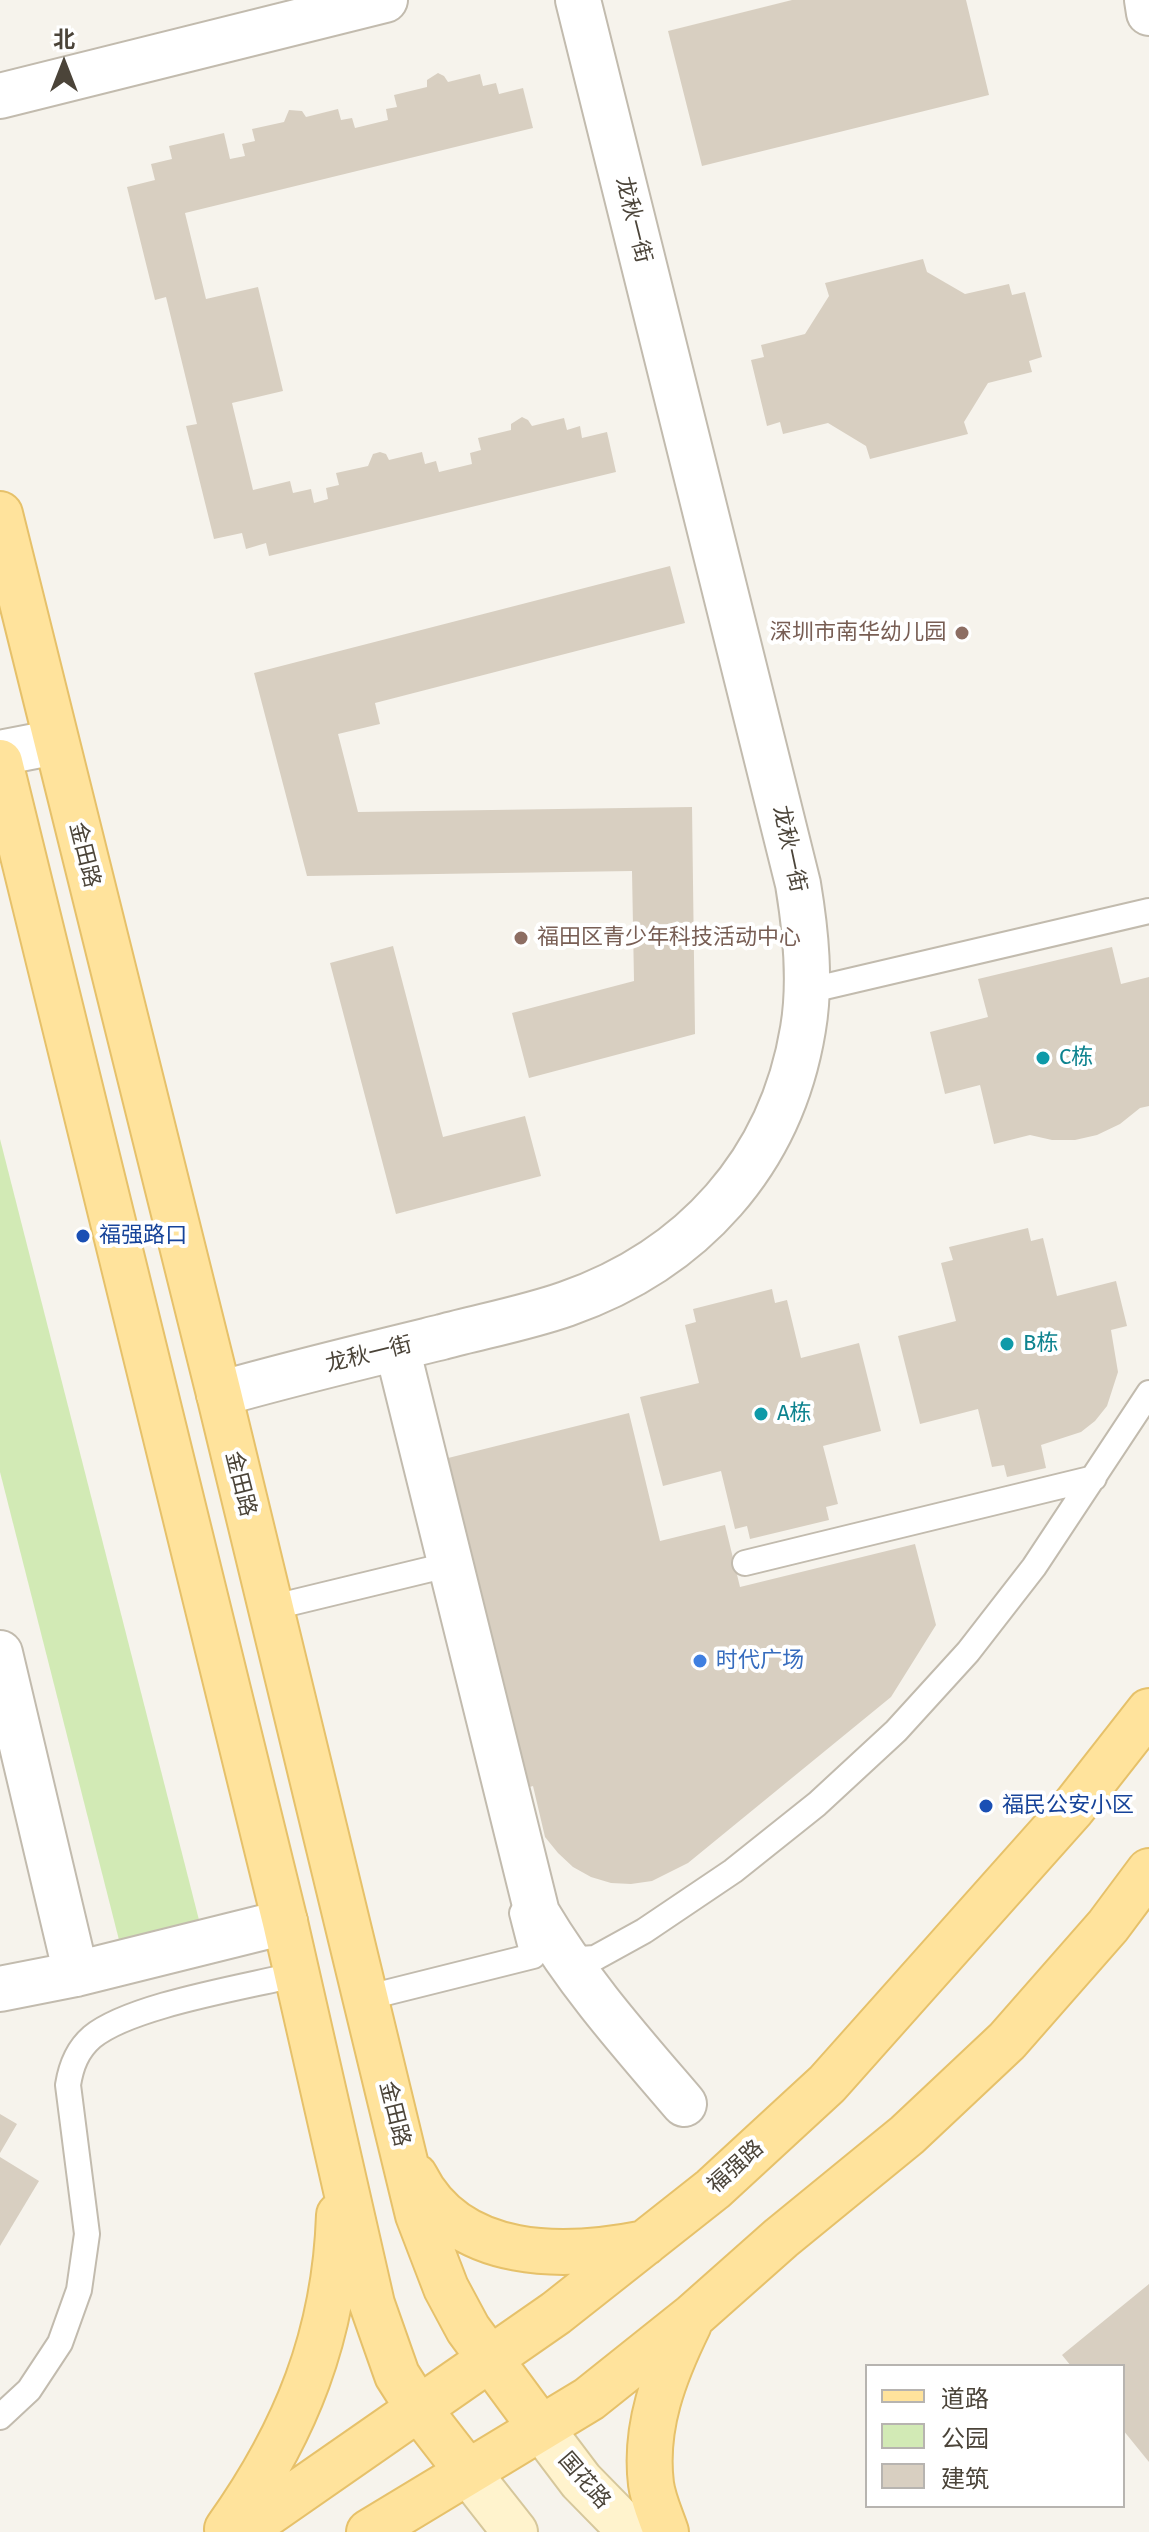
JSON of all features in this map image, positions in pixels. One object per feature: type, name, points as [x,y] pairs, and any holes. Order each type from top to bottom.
[{"type":"main road","name":"金田路","points":[[0,514],[219,1394],[418,2215],[446,2288],[488,2359],[541,2428]]},
{"type":"main road","points":[[0,762],[298,1974],[381,2337],[397,2375],[418,2408],[467,2471]]},
{"type":"main road","name":"福强路","points":[[241,2532],[556,2313],[713,2189],[827,2084],[1073,1808],[1149,1711]]},
{"type":"main road","points":[[369,2532],[589,2399],[693,2316],[781,2238],[907,2135],[1007,2041],[1108,1926],[1149,1871]]},
{"type":"main road","points":[[401,2145],[417,2181],[436,2206],[461,2227],[486,2241],[528,2250],[568,2253],[648,2242]]},
{"type":"main road","points":[[225,2532],[258,2487],[283,2440],[314,2369],[329,2313],[338,2248],[341,2161]]},
{"type":"main road","points":[[666,2532],[652,2487],[649,2444],[658,2396],[693,2316]]},
{"type":"street","points":[[0,96],[385,0]]},
{"type":"street","name":"龙秋一街","points":[[219,1394],[566,1304],[638,1270],[709,1218],[752,1165],[771,1133],[796,1067],[807,991],[804,920],[790,843],[578,0]]},
{"type":"street","points":[[1147,0],[1149,13]]},
{"type":"street","points":[[0,753],[56,742]]},
{"type":"street","points":[[388,1350],[537,1913],[565,1960],[684,2104]]},
{"type":"street","points":[[0,1653],[76,1974]]},
{"type":"street","points":[[0,1989],[76,1974],[285,1922]]},
{"type":"street","name":"国花路","points":[[541,2428],[581,2481],[631,2532]]},
{"type":"street","points":[[467,2471],[515,2532]]},
{"type":"lane","points":[[807,991],[1149,911]]},
{"type":"lane","points":[[365,1998],[533,1956],[431,1569],[388,1350]]},
{"type":"lane","points":[[565,1960],[595,1958],[644,1931],[733,1871],[817,1804],[896,1731],[968,1652],[1034,1567],[1149,1393]]},
{"type":"lane","points":[[745,1563],[1094,1478]]},
{"type":"lane","points":[[270,1608],[431,1569]]},
{"type":"lane","points":[[0,2417],[29,2390],[60,2343],[79,2290],[87,2234],[68,2085],[71,2067],[81,2049],[109,2025],[153,2009],[298,1974]]},
{"type":"green space","points":[[0,1139],[199,1920],[119,1940],[0,1472]]},
{"type":"building","points":[[792,0],[966,0],[989,95],[702,166],[668,31]]},
{"type":"building","points":[[438,73],[448,82],[480,74],[483,86],[496,83],[499,94],[523,88],[533,128],[185,213],[206,299],[258,287],[283,391],[232,403],[253,490],[290,481],[293,493],[311,489],[314,503],[328,499],[326,488],[339,485],[336,473],[368,466],[373,454],[380,452],[386,454],[389,460],[422,452],[425,464],[436,461],[439,472],[472,464],[470,453],[481,450],[478,438],[511,430],[511,424],[522,417],[532,426],[564,418],[567,430],[580,426],[582,438],[607,432],[616,472],[269,556],[266,543],[246,549],[242,533],[214,539],[186,426],[197,424],[166,297],[155,300],[127,187],[155,180],[151,164],[172,159],[169,146],[224,133],[230,159],[245,156],[242,144],[255,141],[252,129],[284,122],[289,110],[302,111],[306,117],[338,109],[341,120],[352,118],[355,128],[388,120],[386,109],[397,107],[394,95],[427,87],[427,80]]},
{"type":"building","points":[[923,259],[927,272],[965,294],[1009,284],[1012,295],[1025,292],[1042,357],[1029,361],[1032,372],[988,383],[964,422],[968,434],[870,459],[866,446],[828,423],[783,434],[780,422],[767,426],[751,360],[764,357],[761,345],[805,334],[829,296],[825,283]]},
{"type":"building","points":[[670,566],[685,623],[375,703],[380,724],[338,734],[358,812],[692,807],[695,1034],[529,1078],[512,1013],[634,981],[632,871],[307,876],[254,673]]},
{"type":"building","points":[[393,946],[443,1137],[525,1116],[541,1176],[396,1214],[330,963]]},
{"type":"building","name":"C栋","points":[[1112,947],[1121,984],[1149,977],[1149,1106],[1140,1108],[1120,1124],[1097,1135],[1075,1140],[1052,1140],[1030,1135],[994,1144],[980,1085],[945,1094],[930,1032],[988,1017],[978,979]]},
{"type":"building","name":"B栋","points":[[1028,1228],[1031,1241],[1043,1238],[1057,1296],[1116,1281],[1127,1326],[1111,1330],[1118,1372],[1107,1406],[1081,1432],[1041,1445],[1046,1468],[1007,1477],[1004,1465],[992,1467],[978,1409],[920,1424],[898,1336],[956,1321],[941,1263],[953,1260],[949,1247]]},
{"type":"building","name":"A栋","points":[[772,1289],[775,1303],[787,1300],[801,1358],[859,1343],[881,1431],[823,1446],[838,1504],[826,1507],[829,1520],[750,1539],[747,1526],[735,1529],[721,1471],[663,1486],[640,1397],[699,1383],[685,1325],[696,1322],[693,1309]]},
{"type":"building","name":"时代广场","points":[[629,1413],[660,1541],[725,1525],[740,1587],[915,1544],[936,1625],[891,1697],[688,1863],[652,1881],[631,1884],[611,1883],[573,1867],[545,1837],[533,1786],[519,1790],[436,1461]]},
{"type":"building","points":[[0,2114],[17,2124],[0,2153]]},
{"type":"building","points":[[0,2157],[39,2181],[0,2246]]},
{"type":"building","points":[[1149,2284],[1149,2462],[1125,2432],[1125,2364],[1069,2364],[1062,2355]]},
{"type":"place","name":"深圳市南华幼儿园","points":[[962,633]]},
{"type":"place","name":"福田区青少年科技活动中心","points":[[521,938]]},
{"type":"place","name":"C栋","points":[[1043,1058]]},
{"type":"place","name":"福强路口","points":[[83,1236]]},
{"type":"place","name":"B栋","points":[[1007,1344]]},
{"type":"place","name":"A栋","points":[[761,1414]]},
{"type":"place","name":"时代广场","points":[[700,1661]]},
{"type":"place","name":"福民公安小区","points":[[986,1806]]}]
